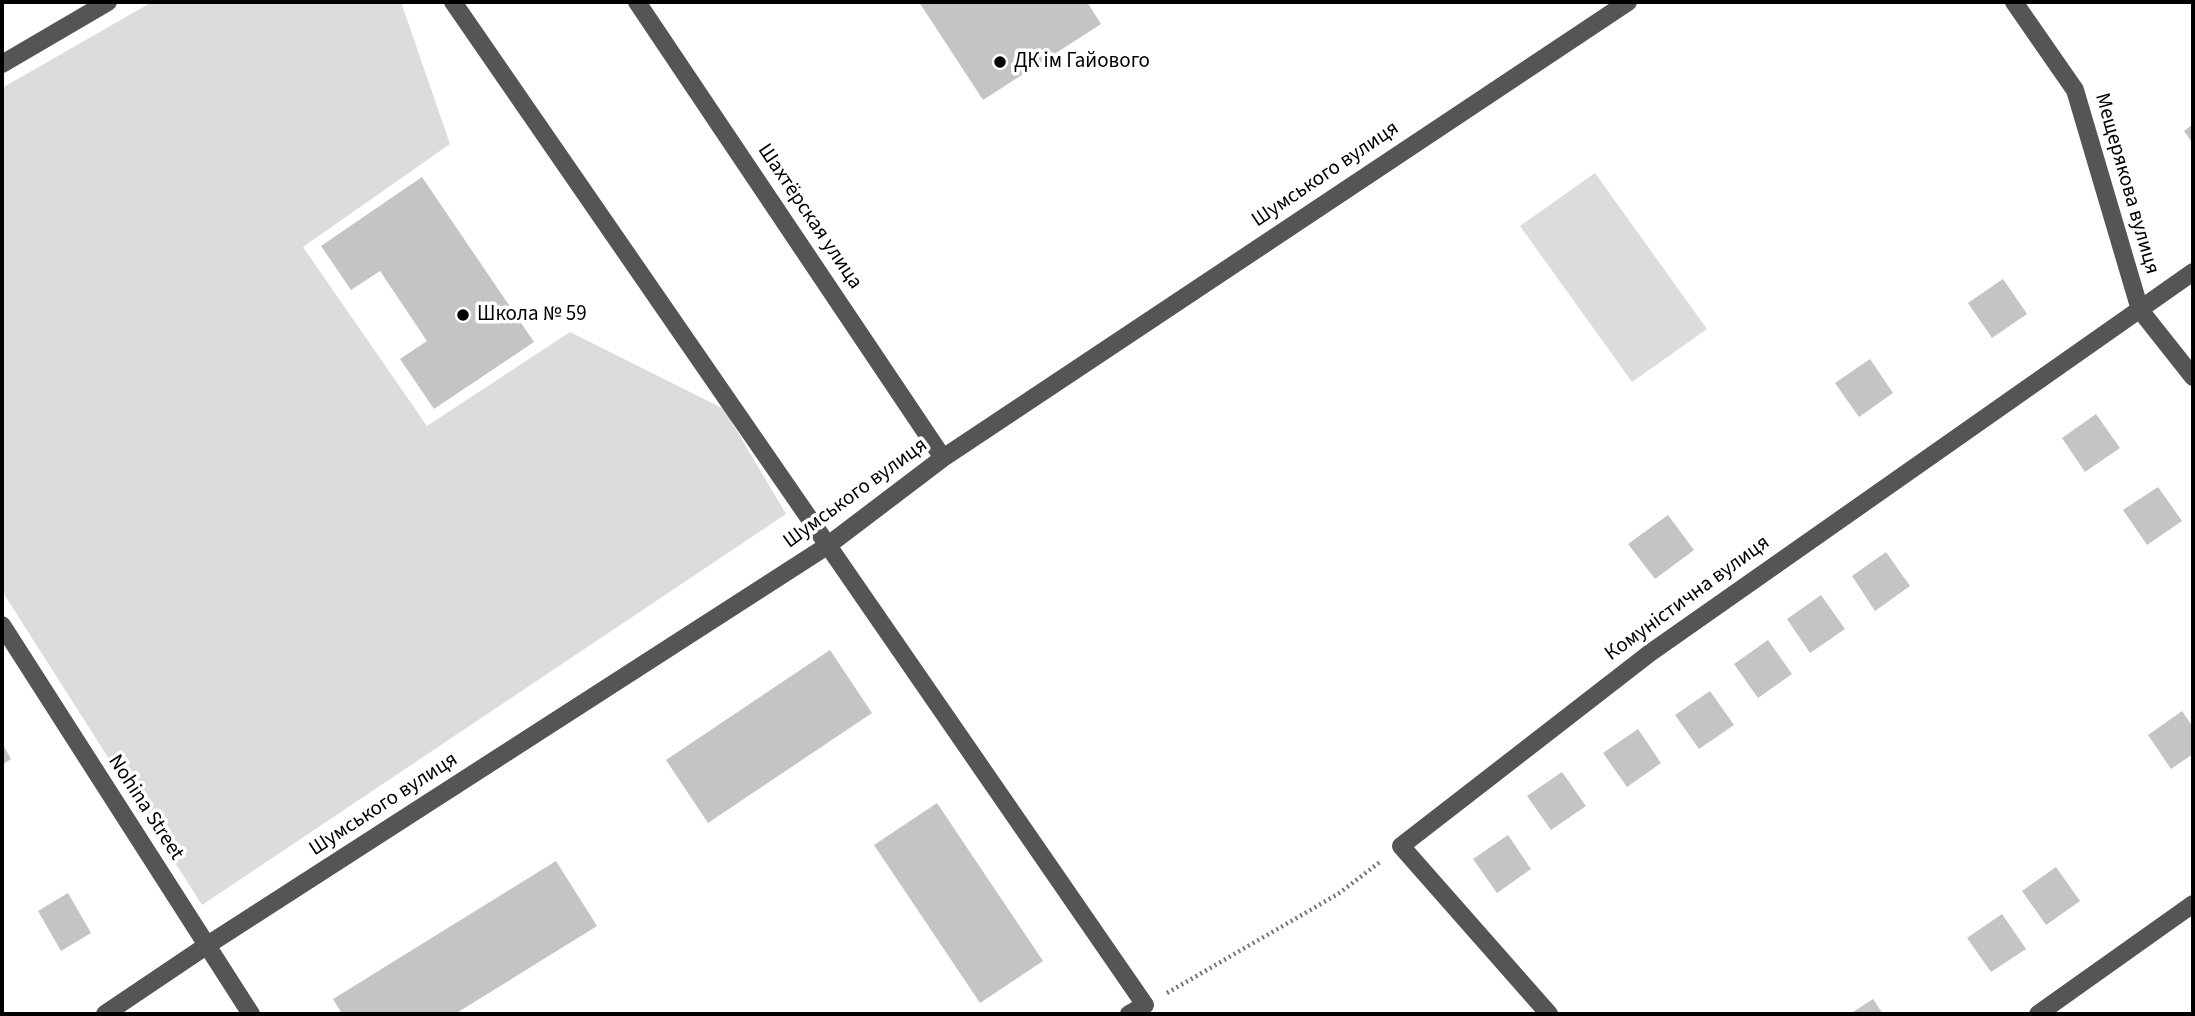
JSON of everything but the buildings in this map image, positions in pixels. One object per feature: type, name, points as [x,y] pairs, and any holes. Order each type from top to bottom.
[{"type":"street","points":[[2,64],[108,2]]},
{"type":"street","points":[[453,2],[827,547],[1137,1010]]},
{"type":"street","name":"Шахтёрская улица","points":[[638,2],[943,458]]},
{"type":"street","name":"Шумського вулиця","points":[[105,1014],[206,946],[827,547],[943,458],[1628,2]]},
{"type":"street","name":"Мещерякова вулиця","points":[[2014,2],[2075,90],[2140,310],[2193,377]]},
{"type":"street","name":"Комуністична вулиця","points":[[1401,846],[1650,653],[2193,272]]},
{"type":"street","name":"Nohina Street","points":[[2,625],[251,1014]]},
{"type":"street","points":[[1401,846],[1549,1014]]},
{"type":"street","points":[[2038,1014],[2193,904]]},
{"type":"path","points":[[1137,1010],[1338,894],[1401,846]]},
{"type":"shaded area","points":[[152,2],[401,2],[450,144],[303,247],[427,426],[570,332],[724,409],[786,514],[202,905],[2,591],[2,88]]},
{"type":"shaded area","points":[[1595,173],[1707,329],[1632,382],[1520,226]]},
{"type":"place","name":"ДК ім Гайового","points":[[1000,62]]},
{"type":"place","name":"Школа № 59","points":[[463,315]]}]
